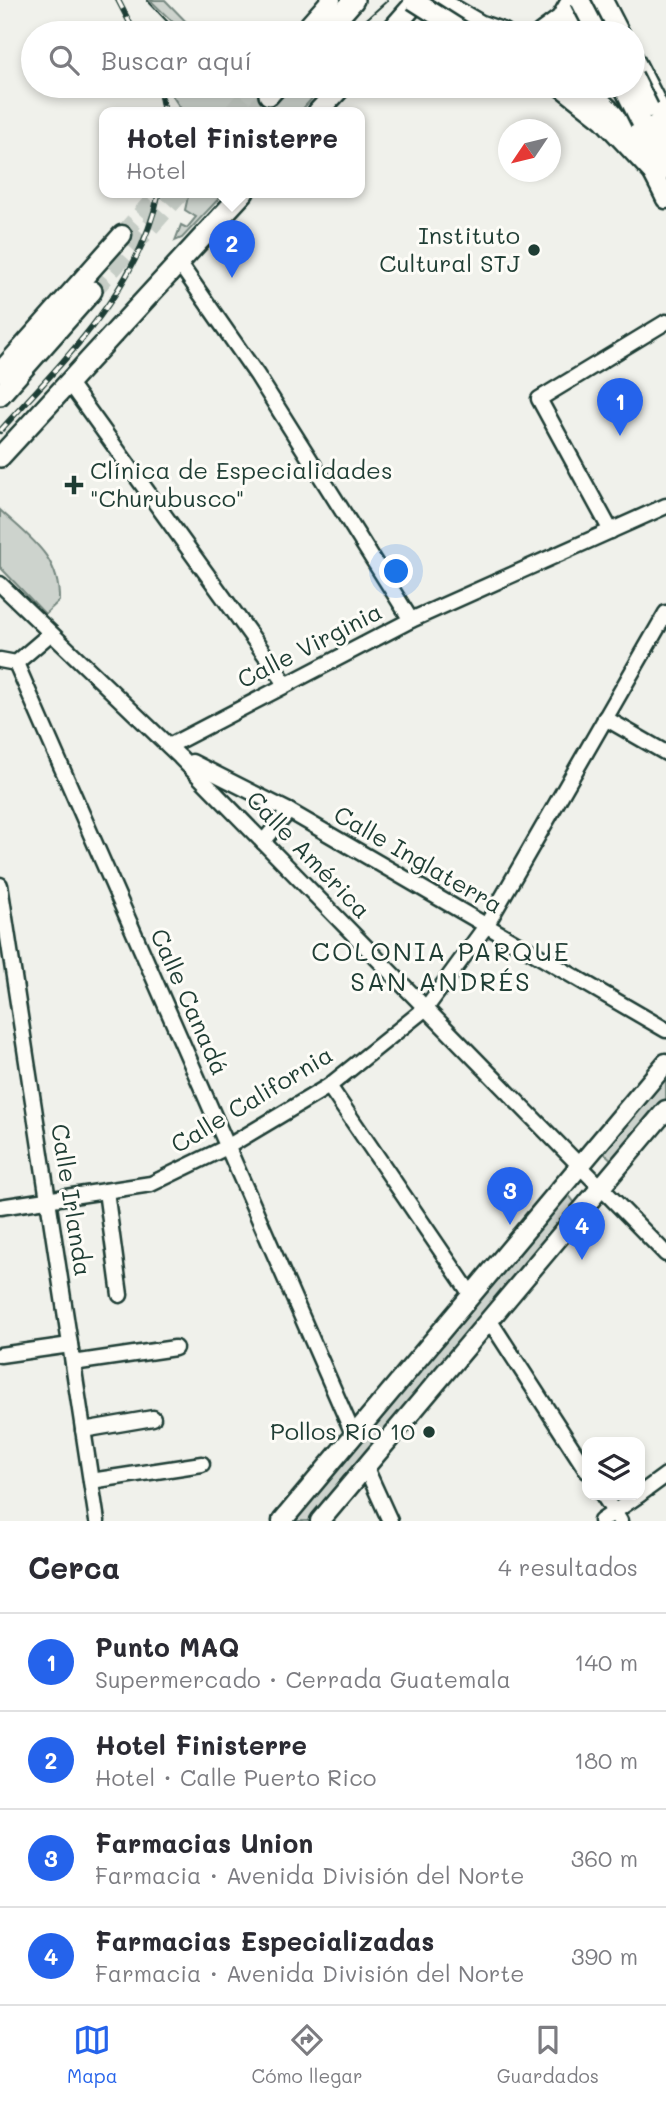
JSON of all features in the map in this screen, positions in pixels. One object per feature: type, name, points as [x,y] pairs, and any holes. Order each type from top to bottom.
[{"type":"highway","points":[[336,21],[354,0]]},
{"type":"highway","points":[[398,21],[415,0]]},
{"type":"highway","points":[[437,0],[473,21]]},
{"type":"highway","points":[[559,21],[572,0]]},
{"type":"highway","points":[[576,98],[659,170]]},
{"type":"highway","points":[[0,457],[238,198]]},
{"type":"highway","points":[[0,395],[92,291]]},
{"type":"main road","points":[[307,21],[315,0]]},
{"type":"main road","points":[[313,21],[331,0]]},
{"type":"main road","points":[[415,0],[447,21]]},
{"type":"main road","points":[[580,0],[591,21]]},
{"type":"main road","points":[[575,21],[586,0]]},
{"type":"main road","points":[[594,0],[605,21]]},
{"type":"main road","points":[[597,98],[610,109],[644,115]]},
{"type":"main road","points":[[632,98],[666,141]]},
{"type":"main road","points":[[639,98],[666,199]]},
{"type":"main road","points":[[0,372],[122,235]]},
{"type":"main road","points":[[282,1521],[666,1063]]},
{"type":"main road","points":[[320,1521],[666,1110]]},
{"type":"street","points":[[605,0],[616,21]]},
{"type":"street","points":[[641,98],[644,115],[666,117]]},
{"type":"street","points":[[179,262],[257,375],[411,620]]},
{"type":"street","points":[[611,531],[539,399],[666,322]]},
{"type":"street","points":[[69,383],[286,684]]},
{"type":"street","name":"Calle Virginia","points":[[169,746],[411,620],[666,506]]},
{"type":"street","name":"Calle América","points":[[0,584],[180,757],[666,1254]]},
{"type":"street","name":"Calle California","points":[[0,1207],[152,1184],[227,1147],[329,1086],[426,1008],[486,926],[666,612]]},
{"type":"street","points":[[0,660],[16,663],[50,634]]},
{"type":"street","name":"Calle Canadá","points":[[16,663],[354,1436]]},
{"type":"street","points":[[605,718],[666,753]]},
{"type":"street","name":"Calle Inglaterra","points":[[180,757],[289,811],[666,1030]]},
{"type":"street","points":[[263,842],[289,811]]},
{"type":"street","name":"Calle Irlanda","points":[[0,885],[97,1521]]},
{"type":"street","points":[[329,1086],[472,1296]]},
{"type":"street","points":[[106,1191],[120,1295]]},
{"type":"street","points":[[490,1321],[582,1463]]},
{"type":"street","points":[[0,1355],[70,1345]]},
{"type":"street","points":[[73,1363],[175,1348]]},
{"type":"street","points":[[83,1430],[153,1418]]},
{"type":"street","points":[[91,1481],[202,1464]]},
{"type":"street","points":[[366,1468],[390,1521]]},
{"type":"street","points":[[645,1490],[666,1475]]},
{"type":"street","points":[[606,1500],[617,1517]]},
{"type":"street","points":[[601,1521],[617,1517],[633,1500]]},
{"type":"shaded area","points":[[150,0],[165,0],[185,21],[172,21]]},
{"type":"shaded area","points":[[174,98],[312,98],[304,107],[180,107]]},
{"type":"shaded area","points":[[188,198],[219,198],[182,238],[175,241],[181,225],[187,228],[196,217],[185,210]]},
{"type":"shaded area","points":[[0,510],[32,539],[49,560],[58,585],[59,601],[45,614],[0,567]]},
{"type":"shaded area","points":[[666,1077],[666,1101],[615,1163],[603,1152]]},
{"type":"shaded area","points":[[566,1191],[577,1206],[309,1521],[292,1521]]},
{"type":"tunnel","points":[[237,107],[245,98]]},
{"type":"tunnel","points":[[258,107],[266,98]]},
{"type":"tunnel","points":[[122,235],[156,198]]},
{"type":"tunnel","points":[[92,291],[176,198]]},
{"type":"tram line","points":[[147,0],[167,21]]},
{"type":"tram line","points":[[364,21],[388,0]]},
{"type":"railway","points":[[118,0],[129,21]]},
{"type":"railway","points":[[161,98],[163,107]]},
{"type":"railway","points":[[0,431],[73,349],[117,292],[149,228],[157,198]]},
{"type":"place","name":"Instituto Cultural STJ","points":[[534,250]]},
{"type":"place","name":"Hotel Finisterre","points":[[232,278]]},
{"type":"place","name":"Punto MAQ","points":[[620,436]]},
{"type":"place","name":"Clínica de Especialidades \"Churubusco\"","points":[[74,485]]},
{"type":"place","name":"Farmacias Union","points":[[510,1225]]},
{"type":"place","name":"Farmacias Especializadas","points":[[582,1260]]},
{"type":"place","name":"Pollos Río 10","points":[[429,1432]]},
{"type":"district","name":"COLONIA PARQUE SAN ANDRÉS","points":[[441,967]]}]
